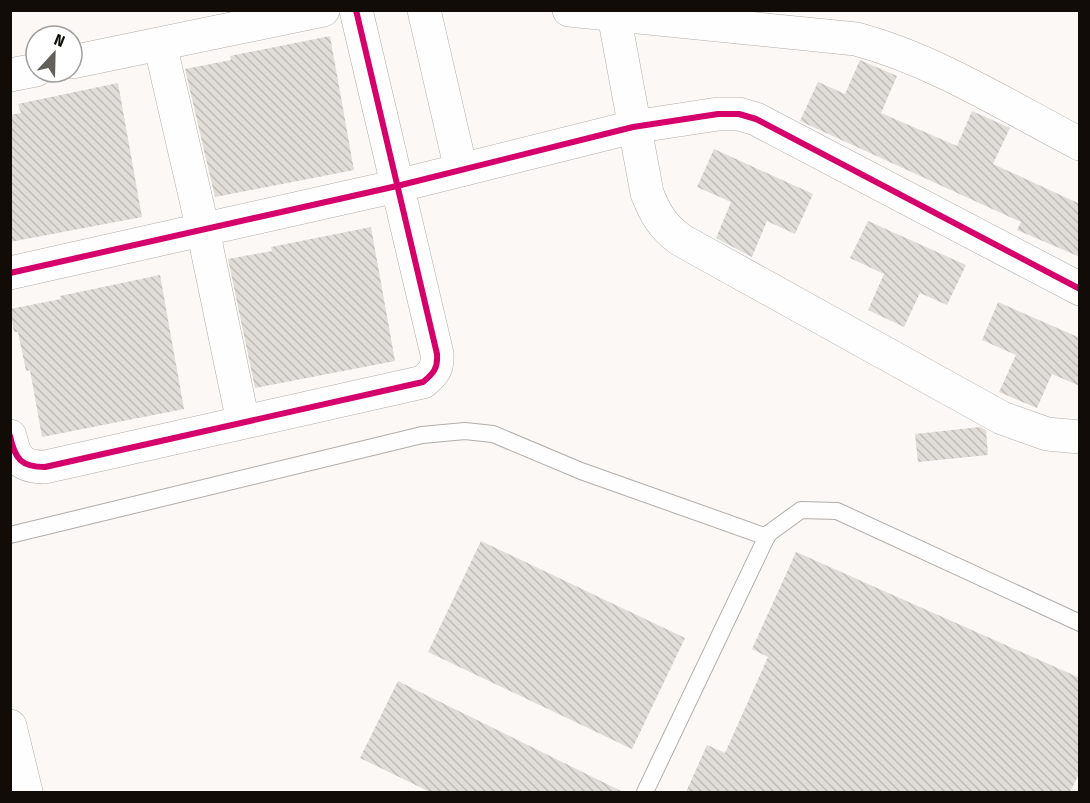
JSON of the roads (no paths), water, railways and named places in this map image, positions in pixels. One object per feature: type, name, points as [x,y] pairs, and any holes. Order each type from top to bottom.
[{"type":"street","points":[[84,60],[323,10]]},
{"type":"street","points":[[10,436],[20,461],[33,467],[45,467],[423,382],[432,375],[438,366],[437,354],[356,10]]},
{"type":"street","points":[[424,10],[461,170]]},
{"type":"street","points":[[569,10],[856,39],[921,61],[1080,144]]},
{"type":"street","points":[[614,15],[647,193],[655,214],[669,230],[681,240],[1002,418],[1047,434],[1080,437]]},
{"type":"street","points":[[160,44],[203,230],[243,422]]},
{"type":"street","points":[[10,273],[397,186],[633,127],[718,114],[739,114],[756,119],[1080,289]]},
{"type":"street","points":[[10,726],[26,792]]},
{"type":"lane","points":[[10,535],[422,435],[465,431],[493,434],[581,471],[767,537]]},
{"type":"lane","points":[[645,792],[768,534],[801,510],[837,511],[1080,623]]}]
